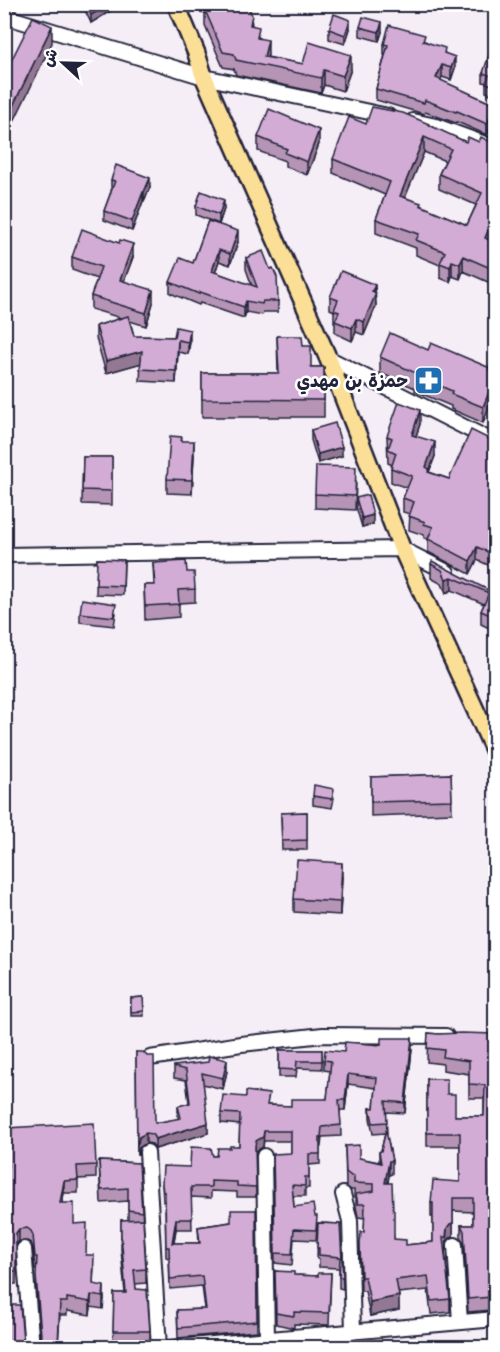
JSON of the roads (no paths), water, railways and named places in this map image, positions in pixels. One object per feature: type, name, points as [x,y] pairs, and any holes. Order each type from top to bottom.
[{"type":"main road","points":[[176,4],[204,77],[328,358],[402,549],[495,755]]},
{"type":"street","points":[[4,16],[204,77],[436,126],[495,148]]},
{"type":"street","points":[[328,358],[495,443]]},
{"type":"street","points":[[4,555],[402,549],[454,576]]},
{"type":"street","points":[[150,1058],[241,1044],[323,1035],[461,1036]]},
{"type":"street","points":[[147,1152],[159,1347]]},
{"type":"street","points":[[264,1156],[267,1339]]},
{"type":"street","points":[[343,1194],[350,1221],[353,1332]]},
{"type":"street","points":[[455,1245],[460,1322]]},
{"type":"street","points":[[24,1249],[32,1347]]},
{"type":"street","points":[[168,1347],[495,1319]]},
{"type":"place","name":"حمزة بن مهدي","points":[[429,381]]}]
